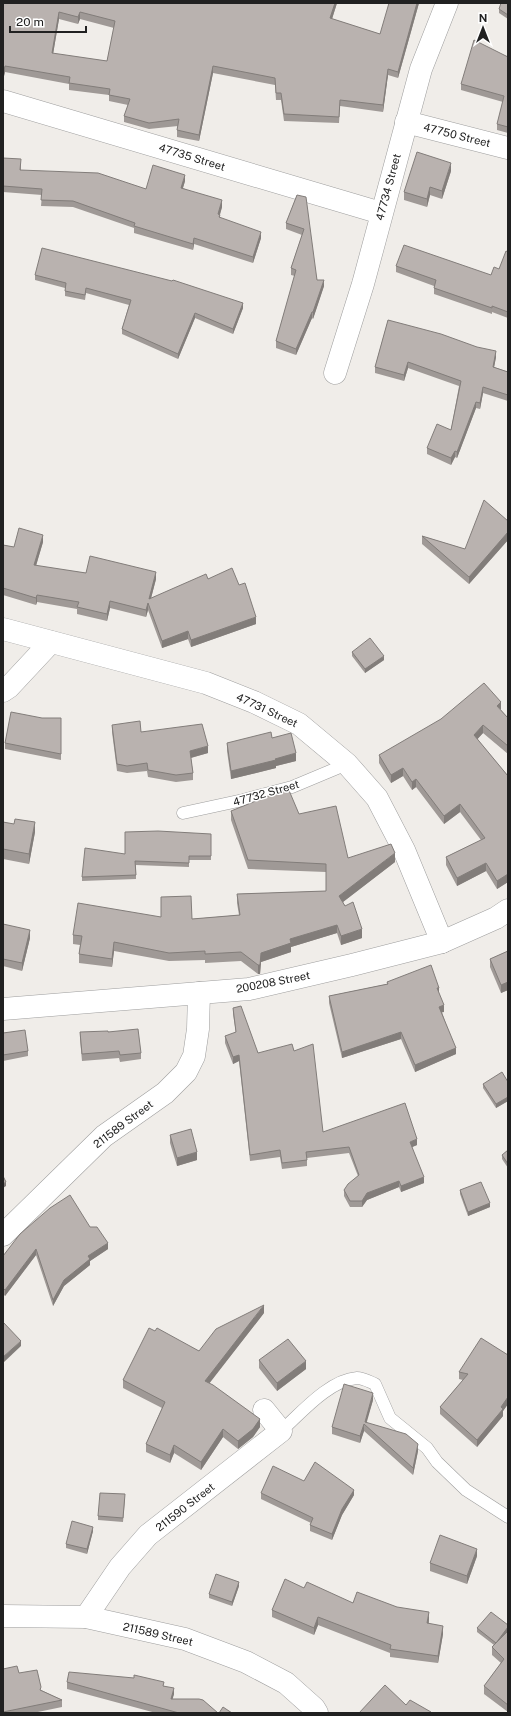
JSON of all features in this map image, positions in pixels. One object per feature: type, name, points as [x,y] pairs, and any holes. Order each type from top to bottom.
[{"type":"street","name":"47734 Street","points":[[335,374],[363,284],[380,213],[421,69],[448,3]]},
{"type":"street","name":"47735 Street","points":[[3,101],[380,213]]},
{"type":"street","name":"47750 Street","points":[[406,122],[508,148]]},
{"type":"street","name":"47731 Street","points":[[3,629],[206,684],[254,702],[299,724],[346,764],[376,798],[404,850],[442,942]]},
{"type":"street","points":[[3,690],[9,687],[51,642]]},
{"type":"street","name":"200208 Street","points":[[3,1009],[249,989],[442,942],[496,918],[508,910]]},
{"type":"street","name":"211589 Street","points":[[3,1235],[104,1136],[165,1092],[186,1072],[194,1056],[198,1029],[200,993]]},
{"type":"street","points":[[264,1410],[281,1431]]},
{"type":"street","name":"211590 Street","points":[[86,1617],[120,1566],[148,1535],[281,1431]]},
{"type":"street","name":"211589 Street","points":[[3,1616],[86,1617],[185,1639],[246,1662],[286,1683],[314,1708],[317,1713]]},
{"type":"lane","name":"47732 Street","points":[[183,813],[243,800],[292,787],[346,764]]},
{"type":"lane","points":[[281,1431],[314,1401],[337,1384],[358,1378],[375,1384],[390,1418],[427,1448],[437,1462],[466,1490],[508,1517]]},
{"type":"building","points":[[3,3],[335,3],[330,18],[380,34],[389,3],[417,3],[398,72],[388,69],[383,105],[340,100],[339,117],[284,114],[281,93],[276,93],[275,78],[213,66],[199,135],[177,130],[179,119],[149,123],[124,116],[130,99],[109,95],[110,89],[69,83],[70,77],[5,66],[4,70]],"holes":[[[59,12],[78,17],[80,12],[115,21],[107,61],[52,53]]]},
{"type":"building","points":[[501,3],[508,3],[508,15],[499,9]]},
{"type":"building","points":[[474,40],[508,57],[508,127],[497,124],[504,96],[461,84]]},
{"type":"building","points":[[417,152],[451,163],[442,191],[430,187],[427,199],[404,192]]},
{"type":"building","points":[[3,158],[21,159],[20,170],[98,173],[146,189],[153,165],[185,175],[181,188],[222,200],[218,214],[220,215],[219,217],[261,232],[253,257],[194,238],[193,244],[134,226],[135,223],[73,201],[41,200],[42,189],[3,186]]},
{"type":"building","points":[[297,195],[306,197],[317,280],[324,280],[313,312],[296,349],[276,341],[296,270],[291,268],[304,229],[286,223]]},
{"type":"building","points":[[404,245],[491,275],[494,267],[499,269],[506,251],[508,252],[508,312],[434,288],[436,280],[396,266]]},
{"type":"building","points":[[42,248],[172,281],[173,280],[243,303],[233,329],[195,313],[178,354],[122,329],[131,300],[86,288],[85,295],[65,291],[66,283],[35,275]]},
{"type":"building","points":[[388,320],[441,334],[477,347],[496,351],[493,367],[508,372],[508,395],[483,387],[480,403],[476,402],[457,452],[455,451],[451,458],[427,448],[437,424],[451,430],[461,381],[408,362],[404,375],[375,367]]},
{"type":"building","points":[[484,500],[508,521],[508,532],[469,577],[422,536],[465,549]]},
{"type":"building","points":[[19,528],[43,535],[34,565],[86,573],[90,556],[156,572],[149,599],[206,574],[208,579],[232,568],[239,585],[245,583],[256,617],[191,640],[188,631],[162,641],[148,603],[146,610],[110,601],[107,614],[77,607],[79,602],[37,595],[36,598],[3,588],[3,545],[14,547]]},
{"type":"building","points":[[370,638],[384,656],[365,669],[352,652]]},
{"type":"building","points":[[484,683],[501,702],[497,706],[508,718],[508,746],[483,725],[474,735],[508,776],[508,874],[497,881],[486,863],[457,878],[446,857],[485,838],[460,804],[444,816],[416,779],[412,782],[403,768],[391,775],[379,755],[441,719]]},
{"type":"building","points":[[11,712],[42,718],[61,718],[61,754],[5,743]]},
{"type":"building","points":[[140,721],[141,732],[202,724],[208,746],[190,751],[193,773],[176,775],[148,770],[147,763],[127,766],[117,764],[112,725]]},
{"type":"building","points":[[271,732],[272,738],[291,733],[296,753],[275,759],[276,760],[231,771],[227,743]]},
{"type":"building","points":[[288,788],[299,814],[336,806],[348,858],[391,844],[395,853],[339,896],[345,906],[353,902],[362,929],[341,936],[337,925],[290,939],[291,943],[261,953],[260,965],[241,952],[205,954],[205,951],[169,953],[114,942],[112,959],[79,954],[82,936],[73,935],[78,903],[161,917],[161,897],[191,896],[192,919],[240,915],[237,894],[326,891],[326,864],[248,860],[231,811]]},
{"type":"building","points":[[15,819],[35,822],[29,854],[3,849],[3,822],[14,824]]},
{"type":"building","points":[[158,831],[211,834],[211,856],[189,856],[189,863],[135,861],[136,875],[82,877],[85,848],[125,854],[125,832]]},
{"type":"building","points":[[3,924],[30,930],[22,963],[3,959]]},
{"type":"building","points":[[508,951],[508,982],[501,985],[490,959]]},
{"type":"building","points":[[431,965],[439,988],[437,988],[444,1005],[439,1007],[456,1048],[415,1065],[401,1032],[342,1052],[329,996],[388,984],[387,982]]},
{"type":"building","points":[[241,1006],[258,1053],[292,1044],[294,1051],[313,1044],[323,1132],[405,1103],[417,1139],[410,1142],[424,1177],[401,1186],[399,1181],[367,1193],[362,1201],[350,1201],[344,1190],[348,1184],[359,1175],[349,1147],[306,1152],[307,1160],[282,1163],[280,1150],[250,1155],[239,1055],[233,1057],[225,1036],[236,1032],[233,1008]]},
{"type":"building","points":[[138,1029],[141,1053],[120,1055],[119,1051],[82,1054],[80,1032],[108,1032]]},
{"type":"building","points":[[25,1030],[28,1051],[3,1055],[3,1033]]},
{"type":"building","points":[[502,1072],[508,1082],[508,1097],[496,1104],[483,1084]]},
{"type":"building","points":[[191,1129],[197,1152],[177,1158],[170,1135]]},
{"type":"building","points":[[508,1150],[508,1164],[502,1155]]},
{"type":"building","points":[[3,1176],[6,1182],[3,1184]]},
{"type":"building","points":[[481,1182],[490,1203],[468,1212],[460,1190]]},
{"type":"building","points":[[70,1195],[90,1227],[97,1227],[108,1243],[88,1256],[90,1259],[64,1280],[53,1300],[36,1249],[5,1290],[3,1288],[3,1256],[20,1234],[50,1208]]},
{"type":"building","points":[[264,1305],[205,1381],[213,1385],[260,1419],[253,1429],[238,1441],[223,1429],[201,1462],[174,1445],[170,1455],[146,1444],[165,1402],[123,1380],[149,1328],[155,1331],[157,1328],[199,1351],[216,1329]]},
{"type":"building","points":[[3,1322],[21,1341],[3,1357]]},
{"type":"building","points":[[481,1338],[508,1355],[508,1397],[501,1407],[503,1409],[477,1440],[440,1407],[468,1374],[459,1372]]},
{"type":"building","points":[[288,1339],[306,1361],[277,1383],[259,1360]]},
{"type":"building","points":[[344,1384],[373,1393],[365,1422],[406,1434],[418,1444],[413,1468],[364,1424],[360,1436],[332,1427]]},
{"type":"building","points":[[315,1462],[354,1490],[342,1509],[332,1534],[310,1525],[313,1518],[261,1493],[273,1466],[304,1481]]},
{"type":"building","points":[[100,1493],[125,1494],[123,1518],[98,1516]]},
{"type":"building","points":[[72,1521],[93,1527],[87,1549],[66,1544]]},
{"type":"building","points":[[440,1535],[477,1549],[467,1576],[430,1563]]},
{"type":"building","points":[[216,1574],[239,1582],[232,1602],[209,1594]]},
{"type":"building","points":[[285,1579],[304,1588],[307,1582],[353,1603],[357,1592],[397,1607],[429,1612],[427,1623],[443,1626],[438,1656],[390,1649],[391,1645],[318,1617],[314,1628],[272,1610]]},
{"type":"building","points":[[491,1612],[508,1625],[496,1643],[477,1628]]},
{"type":"building","points":[[508,1631],[508,1705],[484,1686],[504,1659],[492,1647]]},
{"type":"building","points":[[17,1666],[19,1673],[37,1670],[41,1687],[40,1690],[62,1700],[3,1712],[3,1669]]},
{"type":"building","points":[[69,1672],[134,1678],[134,1675],[164,1682],[163,1686],[174,1688],[171,1699],[203,1700],[218,1713],[179,1713],[67,1682]]},
{"type":"building","points":[[385,1685],[406,1705],[410,1700],[431,1712],[359,1713]]},
{"type":"building","points":[[223,1707],[232,1713],[219,1713]]}]
